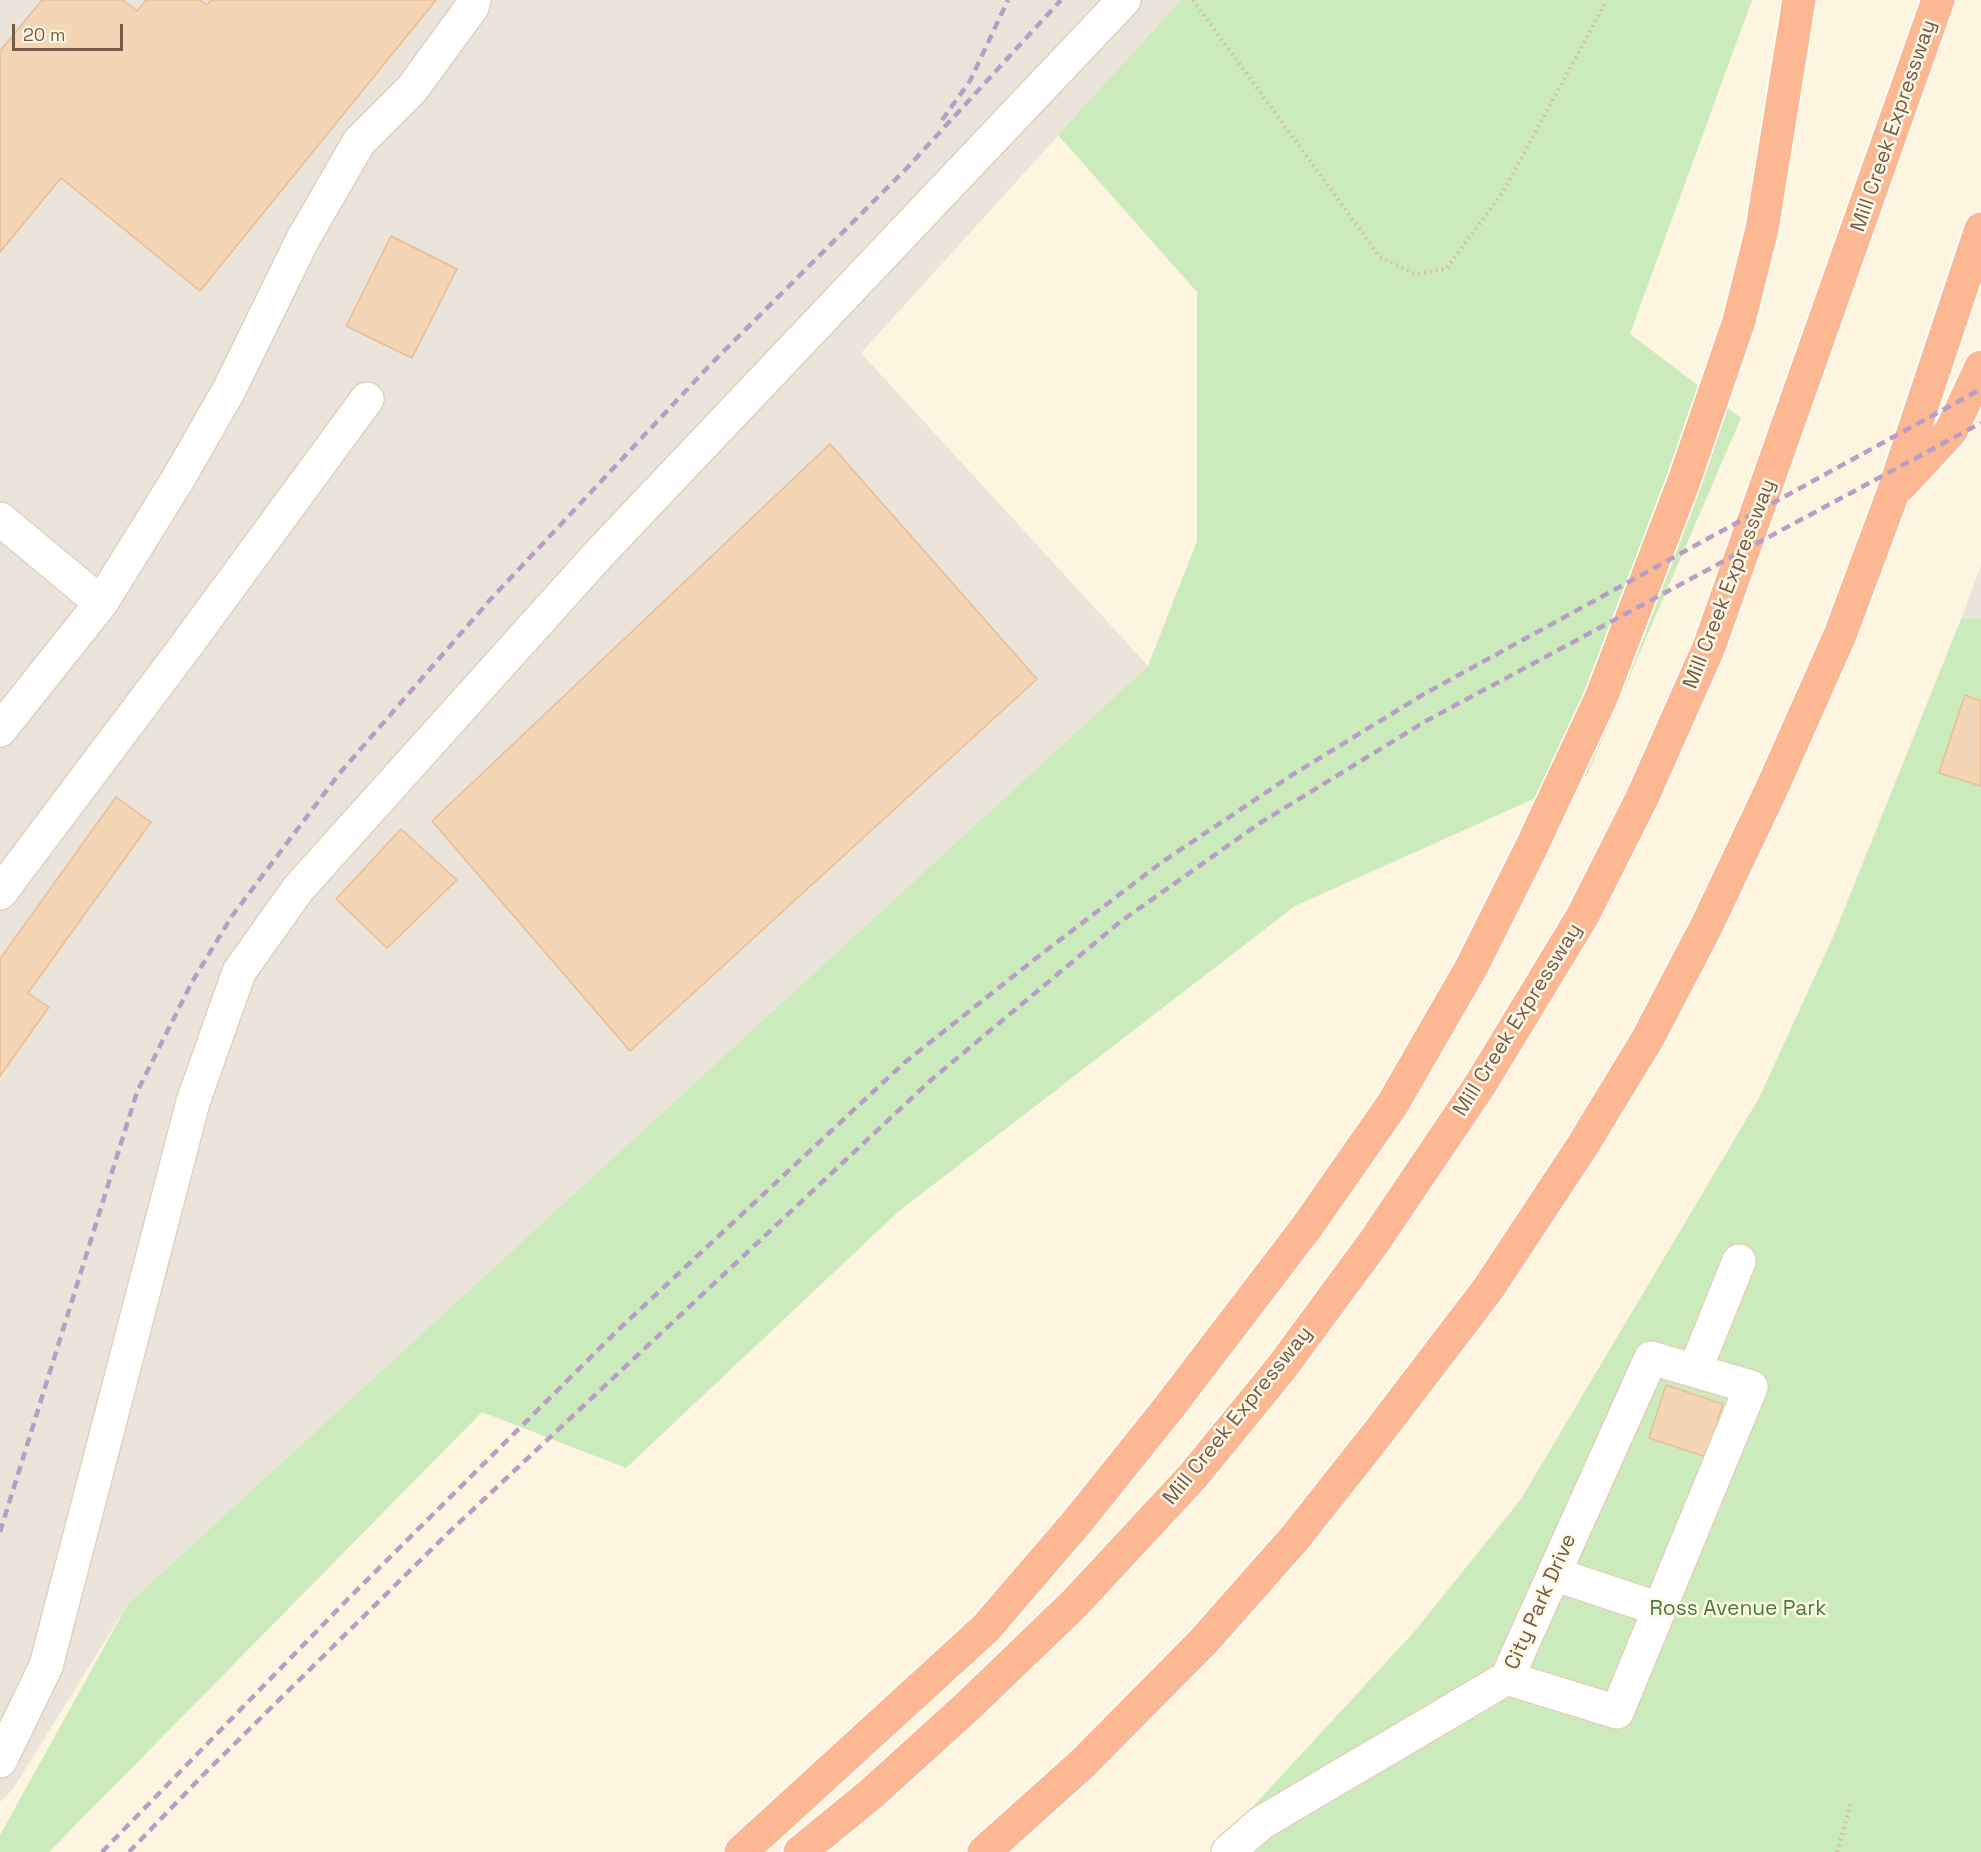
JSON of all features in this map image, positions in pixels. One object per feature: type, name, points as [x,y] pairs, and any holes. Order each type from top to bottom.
[{"type":"highway","points":[[741,1852],[986,1628],[1077,1522],[1170,1406],[1306,1228],[1392,1106],[1471,968],[1532,848],[1601,698],[1684,481],[1732,342],[1762,229],[1799,0]]},
{"type":"highway","name":"Mill Creek Expressway","points":[[800,1852],[871,1794],[969,1705],[1075,1603],[1193,1476],[1282,1367],[1374,1242],[1480,1085],[1582,917],[1642,798],[1709,647],[1938,0]]},
{"type":"highway","points":[[984,1852],[1081,1765],[1202,1643],[1294,1539],[1378,1434],[1488,1289],[1583,1144],[1647,1038],[1706,927],[1773,788],[1840,635],[1893,494],[1981,229]]},
{"type":"highway","points":[[1893,494],[1951,431],[1981,367]]},
{"type":"lane","points":[[0,730],[101,603],[178,479],[230,390],[303,239],[359,142],[412,89],[472,7],[474,0]]},
{"type":"lane","points":[[0,1761],[46,1666],[193,1102],[239,972],[298,889],[598,555],[1124,0]]},
{"type":"lane","points":[[0,893],[116,740],[367,399]]},
{"type":"lane","points":[[0,519],[101,603]]},
{"type":"lane","points":[[1507,1678],[1617,1713],[1751,1387],[1695,1370],[1739,1261]]},
{"type":"lane","name":"City Park Drive","points":[[1228,1852],[1262,1823],[1507,1678],[1650,1358],[1695,1370]]},
{"type":"lane","points":[[1554,1574],[1659,1609]]},
{"type":"path","points":[[1193,0],[1380,257],[1414,274],[1446,269],[1503,192],[1607,0]]},
{"type":"path","points":[[1837,1852],[1851,1803]]},
{"type":"shaded area","points":[[0,0],[1181,0],[861,353],[1148,666],[128,1604],[13,1789],[0,1802]]},
{"type":"shaded area","points":[[1981,566],[1981,618],[1961,619]]},
{"type":"green space","points":[[1181,0],[1752,0],[1630,334],[1741,418],[1587,775],[1295,906],[899,1211],[626,1468],[482,1412],[49,1852],[0,1852],[0,1835],[128,1604],[1148,666],[1197,541],[1197,292],[1058,135]]},
{"type":"green space","name":"Ross Avenue Park","points":[[1981,618],[1981,1852],[1211,1852],[1414,1632],[1521,1499],[1759,1098],[1833,937],[1961,619]]},
{"type":"building","points":[[42,0],[123,0],[137,11],[146,0],[200,0],[207,5],[211,0],[436,0],[200,291],[61,178],[0,252],[0,51]]},
{"type":"building","points":[[391,236],[457,269],[412,358],[346,326]]},
{"type":"building","points":[[830,444],[1037,679],[630,1051],[432,821]]},
{"type":"building","points":[[1965,695],[1981,701],[1981,786],[1939,773]]},
{"type":"building","points":[[116,797],[151,822],[28,993],[49,1007],[0,1076],[0,959]]},
{"type":"building","points":[[401,829],[457,880],[387,948],[336,899]]},
{"type":"building","points":[[1666,1385],[1723,1404],[1706,1457],[1649,1438]]},
{"type":"railway","points":[[942,120],[970,81],[1008,0]]},
{"type":"railway","points":[[0,1532],[137,1092],[192,982],[232,916],[339,774],[489,601],[711,364],[907,168],[1061,0]]},
{"type":"railway","points":[[102,1852],[347,1600],[618,1330],[904,1063],[1035,959],[1162,862],[1292,775],[1424,694],[1981,389]]},
{"type":"railway","points":[[129,1852],[204,1774],[448,1533],[931,1080],[1120,922],[1260,823],[1426,721],[1981,423]]}]
